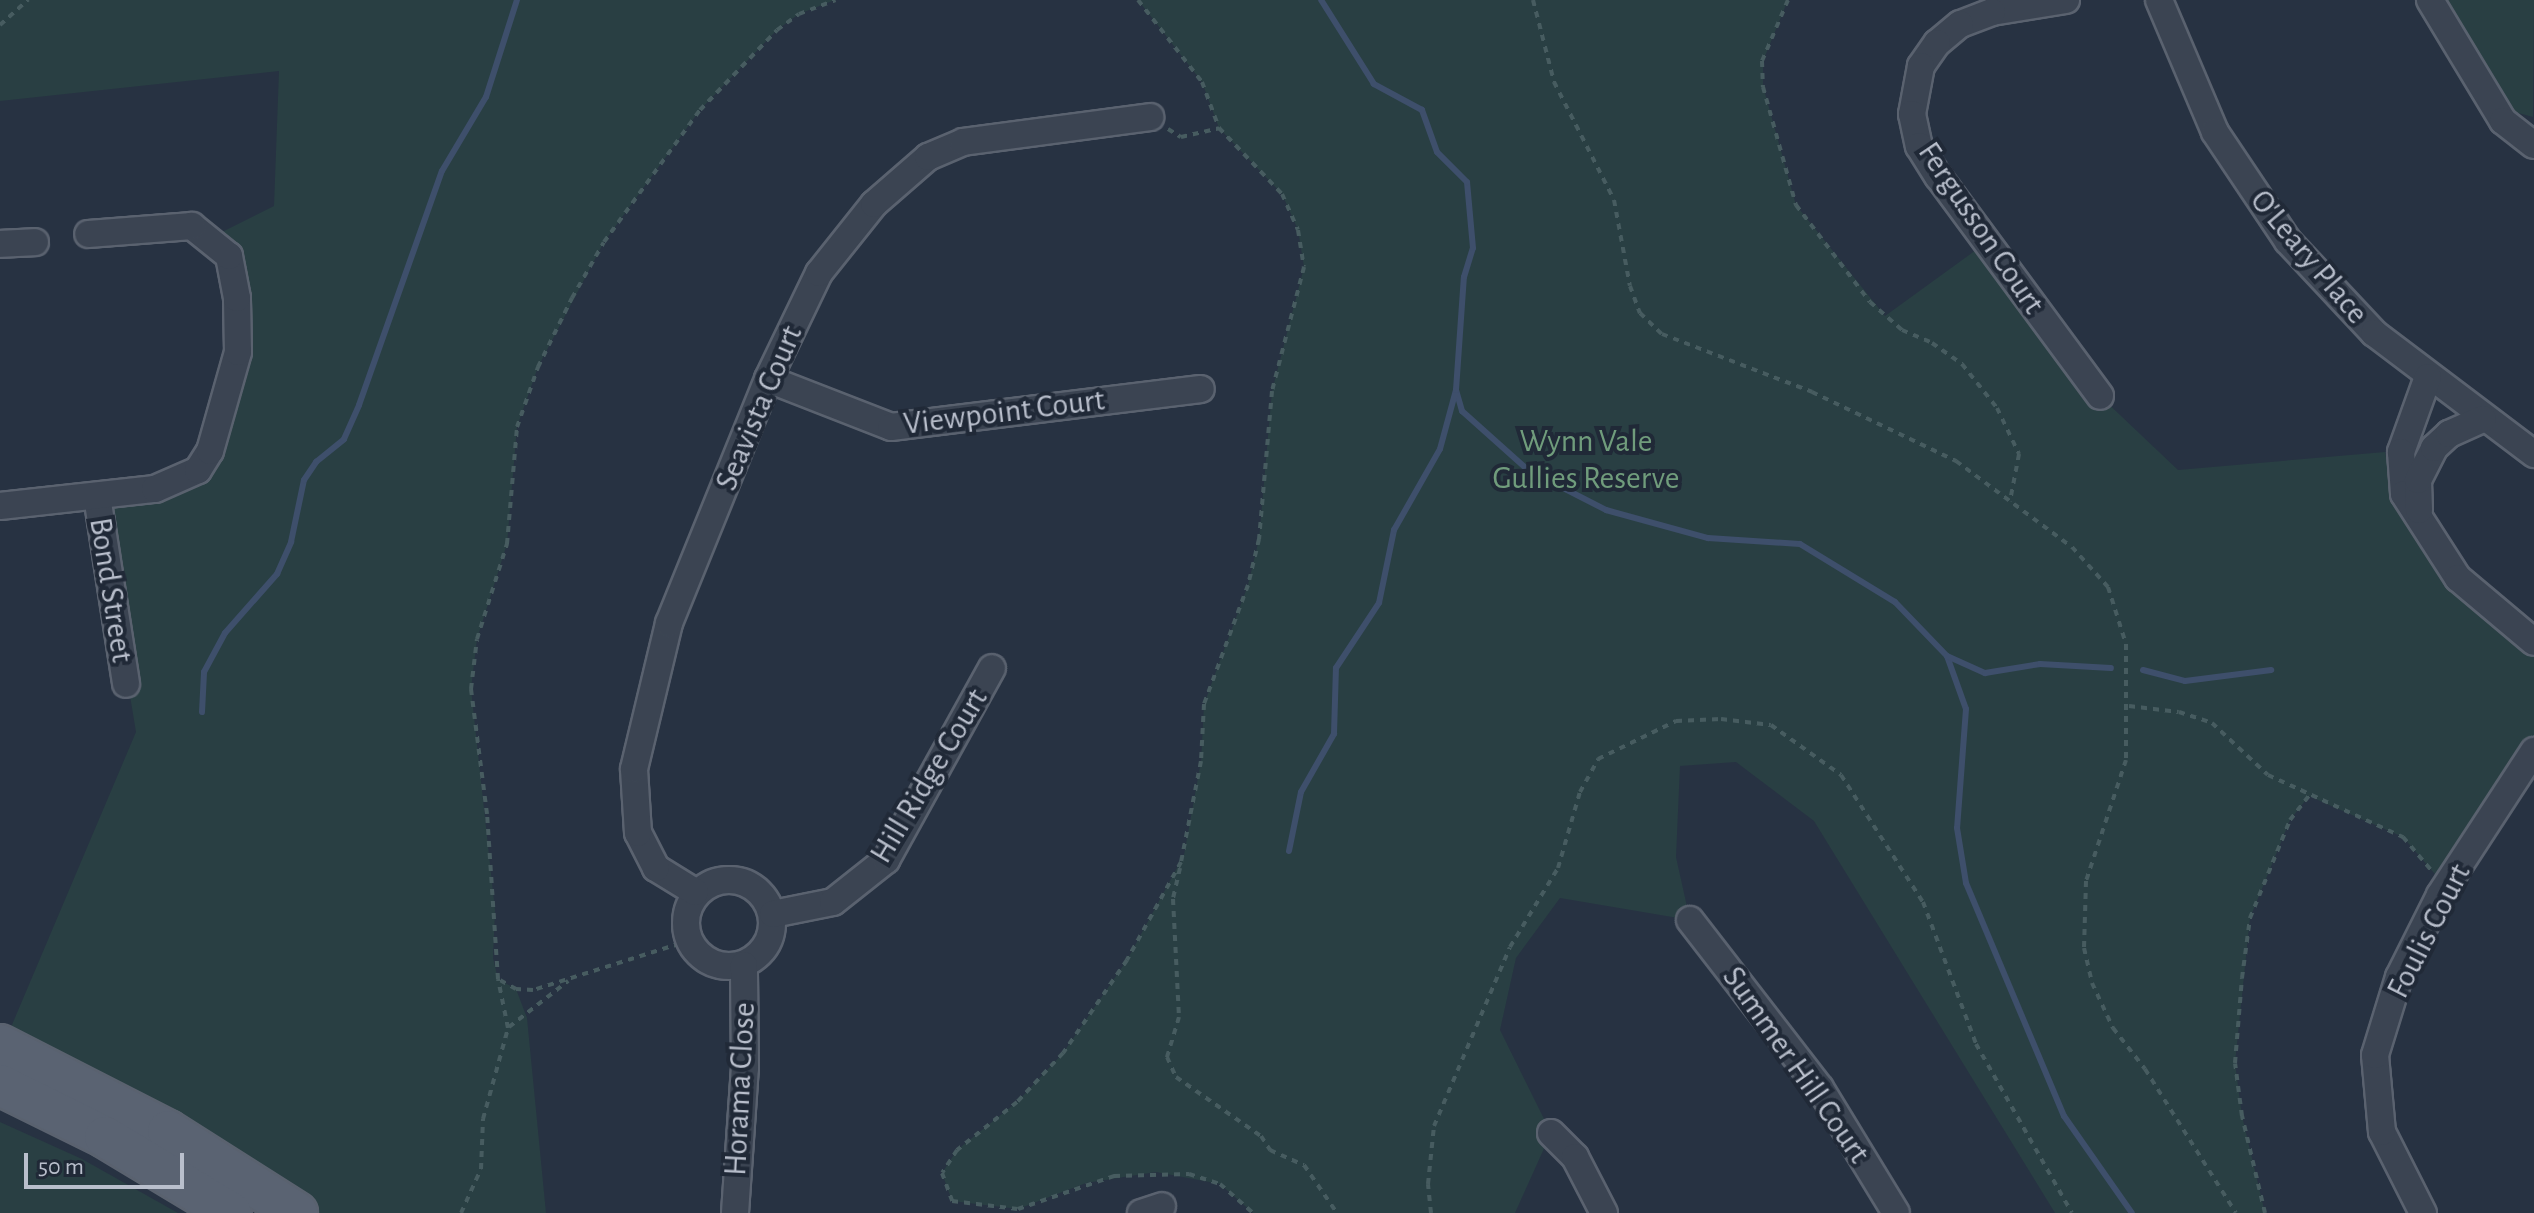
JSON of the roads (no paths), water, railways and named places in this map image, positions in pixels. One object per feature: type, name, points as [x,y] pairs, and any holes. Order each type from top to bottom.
[{"type":"main road","points":[[0,1045],[168,1131],[297,1213]]},
{"type":"main road","points":[[0,1085],[105,1137],[231,1213]]},
{"type":"street","name":"Fergusson Court","points":[[2066,0],[1992,12],[1960,24],[1937,43],[1921,66],[1912,114],[1919,146],[1938,176],[2100,396]]},
{"type":"street","name":"O'Leary Place","points":[[2159,0],[2199,101],[2262,207],[2333,294],[2428,377],[2534,454]]},
{"type":"street","points":[[2430,0],[2503,121],[2533,143]]},
{"type":"street","name":"Seavista Court","points":[[695,892],[656,868],[638,833],[634,769],[669,623],[768,379],[819,273],[874,204],[928,157],[963,142],[1150,117]]},
{"type":"street","points":[[0,506],[155,489],[198,470],[210,451],[238,352],[237,298],[229,256],[192,226],[88,234]]},
{"type":"street","points":[[0,244],[35,242]]},
{"type":"street","points":[[2428,377],[2399,467],[2404,494],[2458,578],[2534,642]]},
{"type":"street","name":"Viewpoint Court","points":[[768,379],[891,427],[1201,389]]},
{"type":"street","points":[[2420,518],[2418,480],[2423,465],[2449,434],[2483,419]]},
{"type":"street","name":"Bond Street","points":[[97,496],[126,684]]},
{"type":"street","name":"Hill Ridge Court","points":[[773,914],[833,902],[886,860],[992,668]]},
{"type":"street","name":"Foulis Court","points":[[2423,1213],[2382,1132],[2375,1055],[2399,977],[2446,887],[2534,751]]},
{"type":"street","points":[[726,877],[759,889],[773,914],[763,953],[744,965],[731,968],[699,956],[684,925],[695,892],[726,877]]},
{"type":"street","name":"Summer Hill Court","points":[[1690,920],[1820,1088],[1896,1213]]},
{"type":"street","name":"Horama Close","points":[[735,1213],[745,1068],[744,965]]},
{"type":"street","points":[[1551,1133],[1575,1157],[1604,1213]]},
{"type":"waterway","points":[[202,712],[204,672],[225,633],[277,574],[291,542],[304,480],[316,462],[344,439],[359,405],[442,171],[486,97],[517,0]]},
{"type":"waterway","points":[[1289,851],[1301,792],[1334,734],[1336,668],[1379,603],[1394,530],[1440,449],[1456,390],[1464,277],[1473,248],[1467,182],[1437,152],[1422,110],[1374,84],[1321,0]]},
{"type":"waterway","points":[[1456,390],[1462,411],[1528,470],[1606,510],[1708,538],[1800,544],[1895,602],[1947,656],[1966,709],[1957,828],[1966,883],[2064,1116],[2132,1213]]},
{"type":"waterway","points":[[1947,656],[1985,673],[2040,664],[2111,668]]},
{"type":"waterway","points":[[2143,670],[2185,681],[2271,670]]},
{"type":"park label","name":"Wynn Vale Gullies Reserve","points":[[1586,460]]}]
